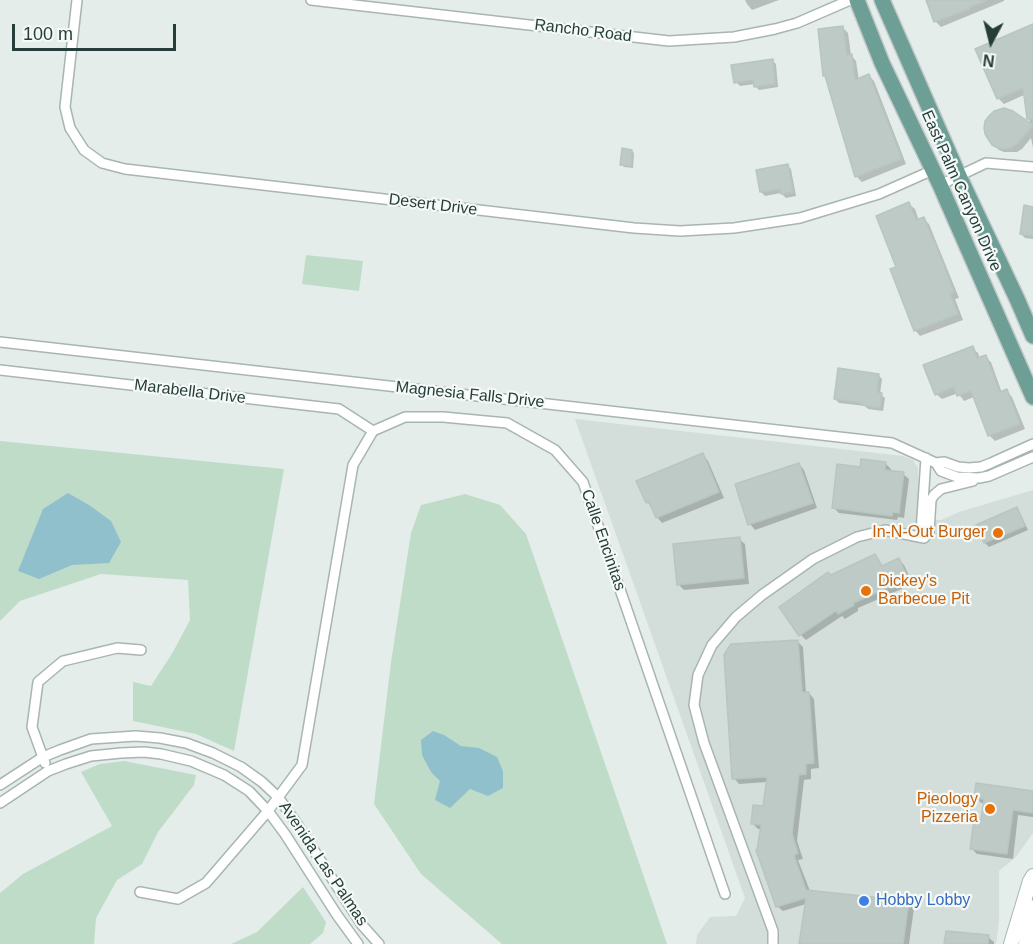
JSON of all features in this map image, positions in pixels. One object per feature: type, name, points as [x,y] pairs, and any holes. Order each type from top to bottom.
[{"type":"main road","name":"East Palm Canyon Drive","points":[[856,0],[882,63],[940,185],[1033,397]]},
{"type":"main road","name":"East Palm Canyon Drive","points":[[882,0],[959,176],[1033,336]]},
{"type":"main road","points":[[1011,944],[1033,876]]},
{"type":"main road","points":[[1024,901],[1031,910],[1026,944]]},
{"type":"street","name":"Desert Drive","points":[[77,0],[65,107],[70,128],[84,150],[102,163],[125,169],[634,228],[680,231],[734,228],[800,218],[879,194],[933,170]]},
{"type":"street","name":"Rancho Road","points":[[310,0],[669,41],[734,37],[775,29],[797,23],[850,0]]},
{"type":"street","points":[[940,185],[986,162],[1033,167]]},
{"type":"street","name":"Magnesia Falls Drive","points":[[0,342],[892,443],[936,463],[941,471],[957,477],[988,476],[1033,457]]},
{"type":"street","name":"Marabella Drive","points":[[0,370],[339,409],[373,431]]},
{"type":"street","name":"Calle Encinitas","points":[[373,431],[405,417],[443,417],[507,423],[555,450],[583,482],[724,894]]},
{"type":"street","points":[[140,892],[178,898],[206,883],[268,811],[302,765],[353,465],[373,431]]},
{"type":"street","name":"Magnesia Falls Drive","points":[[936,463],[944,462],[969,468],[981,467],[1033,444]]},
{"type":"street","points":[[924,538],[921,532],[926,458]]},
{"type":"street","points":[[924,538],[929,532],[931,500],[937,491],[969,483],[982,477]]},
{"type":"street","points":[[773,944],[773,931],[704,742],[694,705],[698,675],[711,645],[736,617],[762,595],[813,559],[857,537],[885,530],[924,538]]},
{"type":"street","points":[[48,771],[32,727],[38,682],[63,661],[117,648],[141,650]]},
{"type":"street","name":"Avenida Las Palmas","points":[[0,785],[43,758],[91,739],[136,736],[160,738],[186,743],[213,753],[241,767],[278,797],[296,821],[362,925],[379,944]]},
{"type":"street","name":"Avenida Las Palmas","points":[[0,803],[48,771],[91,756],[144,752],[191,761],[224,775],[249,791],[268,811],[358,944]]},
{"type":"shaded area","points":[[575,419],[903,456],[913,460],[918,468],[918,519],[941,520],[959,512],[1033,490],[1033,833],[1016,857],[999,871],[999,922],[996,944],[696,944],[697,935],[710,917],[736,916],[745,898]]},
{"type":"green space","points":[[306,255],[363,261],[359,291],[302,284]]},
{"type":"green space","points":[[0,441],[284,469],[234,751],[196,734],[133,721],[133,682],[151,686],[190,620],[188,580],[101,574],[20,601],[0,621]]},
{"type":"green space","points":[[465,494],[500,505],[526,534],[667,944],[502,944],[421,874],[374,804],[391,662],[411,533],[421,505]]},
{"type":"green space","points":[[124,761],[196,775],[194,785],[158,832],[142,864],[117,880],[96,918],[94,944],[0,944],[0,893],[23,874],[112,826],[81,772],[100,764]]},
{"type":"green space","points":[[303,887],[326,922],[323,933],[310,944],[231,944],[257,932]]},
{"type":"water","points":[[68,493],[111,521],[121,542],[109,563],[72,565],[39,579],[18,571],[43,509]]},
{"type":"water","points":[[433,731],[461,746],[479,748],[497,757],[503,771],[503,788],[488,796],[470,789],[450,808],[435,800],[440,781],[431,772],[422,755],[421,740]]},
{"type":"building","points":[[926,0],[986,0],[986,1],[934,22]]},
{"type":"building","points":[[1033,24],[1033,119],[1027,119],[1023,88],[997,99],[975,49]]},
{"type":"building","points":[[843,26],[847,55],[852,54],[855,80],[869,74],[902,159],[855,177],[825,76],[823,76],[818,29]]},
{"type":"building","points":[[773,59],[775,84],[754,87],[753,80],[734,83],[731,65]]},
{"type":"building","points":[[1004,108],[1013,111],[1033,125],[1017,144],[1005,149],[992,145],[984,128],[985,121],[994,111]]},
{"type":"building","points":[[622,148],[632,150],[631,166],[620,165]]},
{"type":"building","points":[[788,164],[793,192],[781,194],[780,189],[760,192],[756,170]]},
{"type":"building","points":[[909,202],[916,220],[924,217],[934,239],[954,292],[950,294],[958,314],[914,331],[890,269],[896,267],[876,216]]},
{"type":"building","points":[[1024,205],[1033,207],[1033,236],[1020,234]]},
{"type":"building","points":[[973,346],[977,358],[986,355],[1000,392],[1007,389],[1020,424],[988,436],[971,391],[957,396],[954,387],[935,395],[923,365]]},
{"type":"building","points":[[838,368],[879,374],[877,392],[882,393],[880,408],[834,399]]},
{"type":"building","points":[[703,453],[719,492],[656,518],[636,481]]},
{"type":"building","points":[[861,459],[886,462],[885,470],[904,472],[899,513],[893,512],[892,516],[832,508],[837,464],[860,467]]},
{"type":"building","points":[[799,463],[813,503],[748,525],[735,484]]},
{"type":"building","points":[[1017,507],[1025,526],[984,543],[976,525]]},
{"type":"building","points":[[740,537],[744,578],[677,585],[673,544]]},
{"type":"building","points":[[875,554],[882,566],[899,558],[908,579],[853,603],[854,605],[838,614],[836,611],[799,636],[779,607],[828,572],[831,575]]},
{"type":"building","points":[[798,640],[802,692],[809,692],[814,763],[806,764],[806,774],[799,775],[792,834],[798,853],[794,855],[806,890],[909,901],[903,944],[799,944],[806,898],[776,907],[756,850],[761,825],[751,824],[753,805],[763,806],[767,777],[732,779],[724,655],[731,644]]},
{"type":"building","points":[[976,783],[1033,791],[1033,813],[1013,810],[1007,854],[970,849],[974,819],[981,820],[984,799],[974,798]]},
{"type":"building","points":[[946,931],[989,935],[988,944],[944,944]]},
{"type":"place","name":"In-N-Out Burger","points":[[998,533]]},
{"type":"place","name":"Dickey's Barbecue Pit","points":[[866,591]]},
{"type":"place","name":"Pieology Pizzeria","points":[[990,809]]},
{"type":"place","name":"Hobby Lobby","points":[[864,901]]}]
